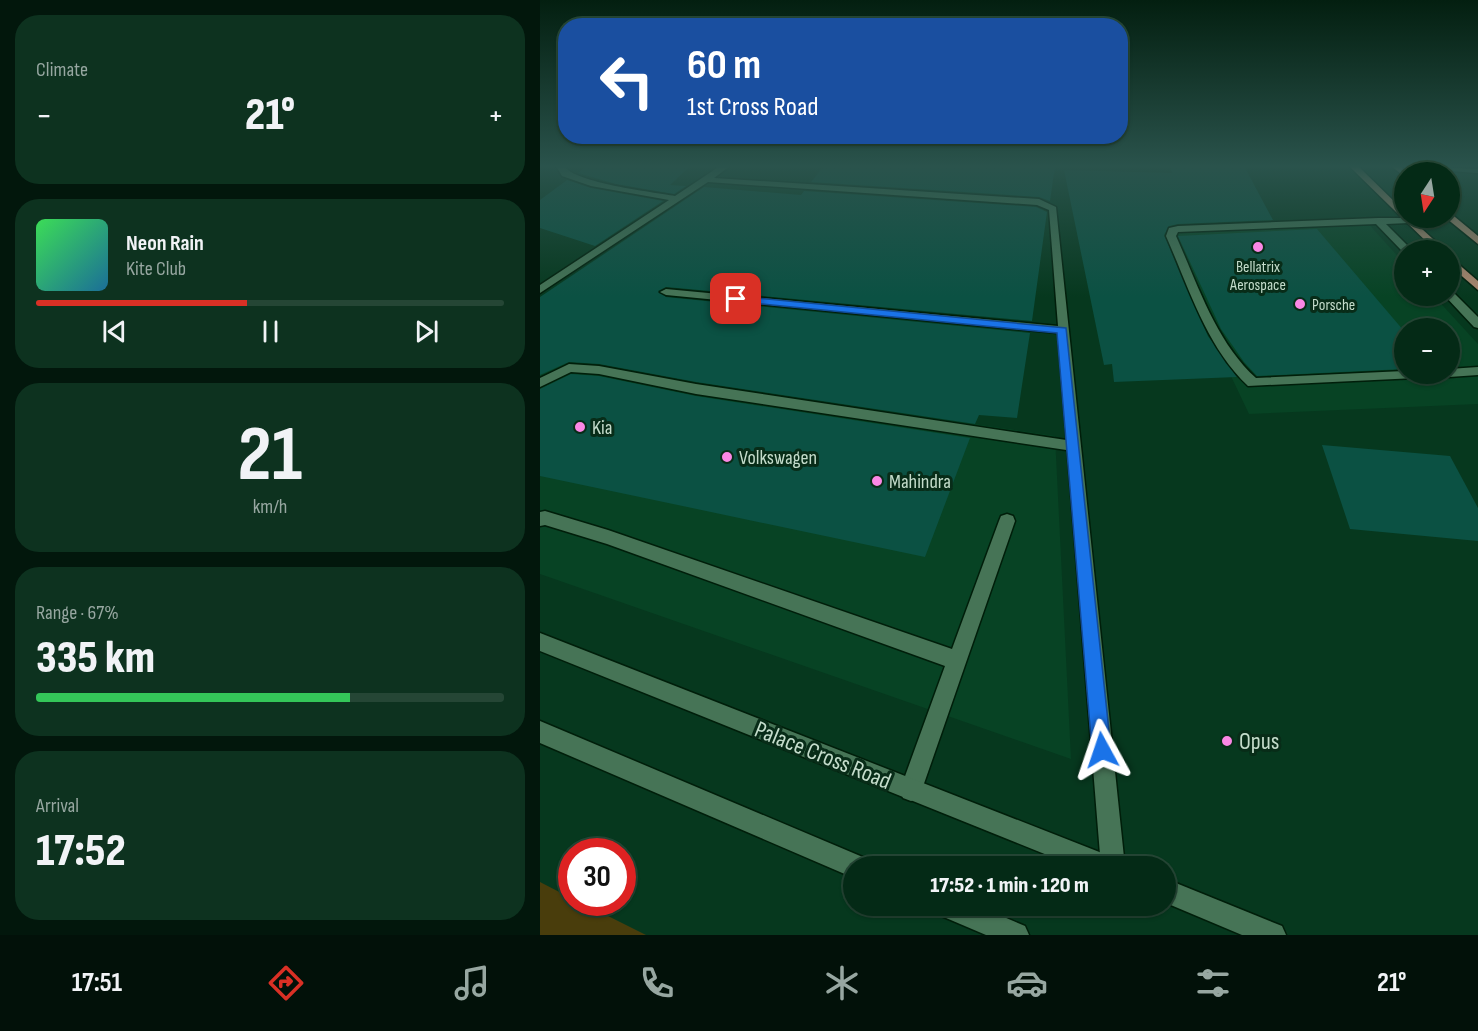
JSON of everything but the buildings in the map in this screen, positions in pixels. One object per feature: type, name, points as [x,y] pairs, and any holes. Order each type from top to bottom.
[{"type":"main road","points":[[1460,225],[1478,241]]},
{"type":"main road","points":[[1417,228],[1429,240]]},
{"type":"main road","points":[[1460,270],[1478,287]]},
{"type":"street","points":[[540,290],[664,210]]},
{"type":"street","points":[[1053,210],[1062,330],[1112,856]]},
{"type":"street","points":[[1394,219],[1178,229],[1173,230],[1171,236],[1222,345],[1240,374],[1253,383],[1394,376]]},
{"type":"street","points":[[1378,221],[1397,240]]},
{"type":"street","points":[[666,292],[1062,330]]},
{"type":"street","points":[[1460,305],[1478,324]]},
{"type":"street","points":[[540,383],[569,368],[599,370],[696,389],[1073,446]]},
{"type":"street","points":[[1460,372],[1478,371]]},
{"type":"street","points":[[540,519],[544,518],[608,537],[957,661]]},
{"type":"street","points":[[911,790],[1007,521]]},
{"type":"street","name":"Palace Cross Road","points":[[540,642],[1079,856]]},
{"type":"street","points":[[540,732],[843,861]]},
{"type":"street","points":[[1176,895],[1273,935]]},
{"type":"street","points":[[971,916],[1016,935]]},
{"type":"shaded area","points":[[1364,219],[1394,252],[1394,306],[1443,306],[1454,318],[1394,318],[1394,384],[1460,384],[1460,324],[1478,344],[1478,404],[1249,414],[1159,225]]},
{"type":"shaded area","points":[[558,363],[1055,436],[1071,759],[540,574],[540,375]]},
{"type":"shaded area","points":[[540,882],[558,891],[558,916],[608,916],[646,935],[540,935]]},
{"type":"place","name":"Bellatrix Aerospace","points":[[1258,247]]},
{"type":"place","name":"Porsche","points":[[1300,304]]},
{"type":"place","name":"Kia","points":[[580,427]]},
{"type":"place","name":"Volkswagen","points":[[727,457]]},
{"type":"place","name":"Mahindra","points":[[877,481]]},
{"type":"place","name":"Opus","points":[[1227,741]]},
{"type":"route","points":[[736,299],[1062,330],[1102,750]]}]
